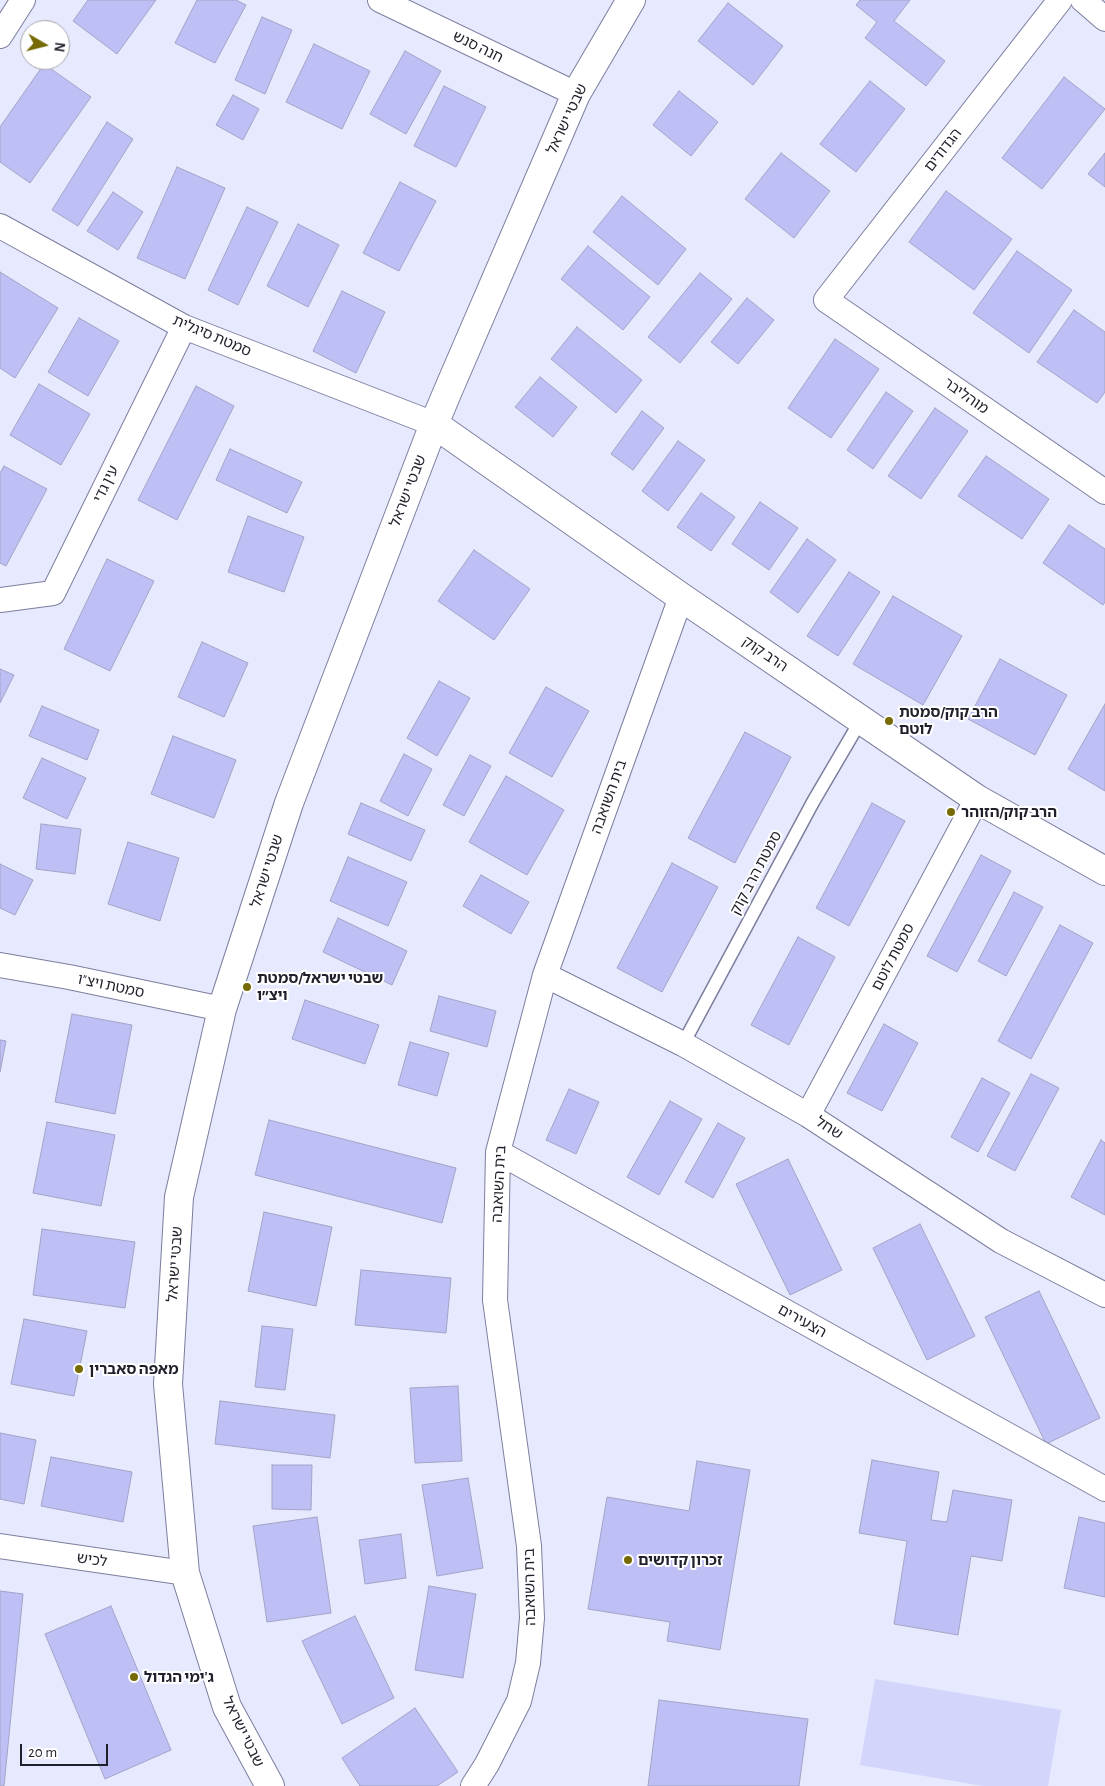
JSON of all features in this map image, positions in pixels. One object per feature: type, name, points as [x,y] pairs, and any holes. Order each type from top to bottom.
[{"type":"street","points":[[0,36],[23,0]]},
{"type":"street","name":"חנה סנש","points":[[380,0],[576,94]]},
{"type":"street","name":"שבטי ישראל","points":[[270,1786],[227,1707],[185,1573],[168,1384],[179,1197],[222,1009],[289,804],[434,424],[576,94],[631,0]]},
{"type":"street","name":"הגדודים","points":[[826,300],[1060,0]]},
{"type":"street","points":[[1083,0],[1105,19]]},
{"type":"street","name":"סמטת סיגלית","points":[[0,226],[184,327],[434,424]]},
{"type":"street","name":"מוהליבר","points":[[826,300],[1105,492]]},
{"type":"street","name":"עין גדי","points":[[0,600],[53,593],[184,327]]},
{"type":"street","name":"הרב קוק","points":[[434,424],[681,597],[977,799],[1105,870]]},
{"type":"street","name":"בית השואבה","points":[[473,1786],[487,1764],[519,1701],[528,1663],[532,1618],[529,1546],[495,1300],[498,1152],[545,975],[681,597]]},
{"type":"street","name":"סמטת לוטם","points":[[808,1115],[977,799]]},
{"type":"street","name":"סמטת ויצ\"ו","points":[[0,965],[69,977],[222,1009]]},
{"type":"street","name":"שחל","points":[[545,975],[683,1044],[808,1115],[1001,1241],[1105,1295]]},
{"type":"street","name":"הצעירים","points":[[498,1152],[1105,1489]]},
{"type":"street","name":"לכיש","points":[[0,1546],[185,1573]]},
{"type":"lane","name":"סמטת הרב קוק","points":[[683,1044],[812,802],[861,720]]},
{"type":"shaded area","points":[[875,1679],[1061,1710],[1048,1786],[983,1786],[860,1765]]},
{"type":"building","points":[[88,0],[156,0],[117,54],[73,21]]},
{"type":"building","points":[[197,0],[236,0],[246,5],[215,63],[175,43]]},
{"type":"building","points":[[860,0],[910,0],[894,21],[945,61],[926,86],[865,38],[877,22],[856,5]]},
{"type":"building","points":[[728,3],[783,46],[753,85],[698,41]]},
{"type":"building","points":[[262,17],[292,30],[265,94],[235,80]]},
{"type":"building","points":[[314,44],[370,71],[342,129],[286,102]]},
{"type":"building","points":[[405,51],[441,71],[406,134],[370,114]]},
{"type":"building","points":[[40,70],[53,70],[91,97],[30,183],[0,162],[0,127]]},
{"type":"building","points":[[1064,77],[1105,109],[1042,189],[1002,158]]},
{"type":"building","points":[[870,81],[905,109],[856,172],[820,144]]},
{"type":"building","points":[[444,86],[486,107],[456,167],[414,146]]},
{"type":"building","points":[[679,91],[718,122],[691,156],[653,125]]},
{"type":"building","points":[[233,95],[259,109],[243,140],[216,125]]},
{"type":"building","points":[[107,122],[133,139],[78,226],[52,210]]},
{"type":"building","points":[[781,153],[830,191],[794,238],[745,199]]},
{"type":"building","points":[[1105,153],[1105,187],[1088,174]]},
{"type":"building","points":[[177,167],[225,188],[185,279],[137,258]]},
{"type":"building","points":[[400,182],[436,201],[399,271],[363,253]]},
{"type":"building","points":[[946,191],[1012,239],[974,290],[909,242]]},
{"type":"building","points":[[113,192],[143,212],[118,250],[87,231]]},
{"type":"building","points":[[622,196],[686,249],[658,285],[593,232]]},
{"type":"building","points":[[247,207],[278,222],[238,305],[208,290]]},
{"type":"building","points":[[298,224],[339,245],[308,307],[267,286]]},
{"type":"building","points":[[588,246],[650,297],[623,330],[561,279]]},
{"type":"building","points":[[1017,251],[1072,290],[1029,353],[973,313]]},
{"type":"building","points":[[0,272],[58,308],[15,378],[0,368]]},
{"type":"building","points":[[700,273],[732,299],[680,363],[648,337]]},
{"type":"building","points":[[342,291],[385,312],[356,373],[313,351]]},
{"type":"building","points":[[747,298],[774,320],[738,364],[711,342]]},
{"type":"building","points":[[1074,310],[1105,332],[1105,392],[1097,403],[1037,362]]},
{"type":"building","points":[[79,318],[119,341],[88,396],[48,372]]},
{"type":"building","points":[[577,327],[642,380],[616,413],[551,359]]},
{"type":"building","points":[[835,339],[879,369],[831,438],[788,408]]},
{"type":"building","points":[[540,377],[577,407],[553,437],[515,407]]},
{"type":"building","points":[[39,384],[90,414],[61,465],[10,435]]},
{"type":"building","points":[[196,386],[234,406],[177,520],[138,500]]},
{"type":"building","points":[[886,392],[913,411],[873,469],[847,450]]},
{"type":"building","points":[[935,408],[968,431],[921,499],[888,476]]},
{"type":"building","points":[[642,411],[664,428],[633,470],[611,454]]},
{"type":"building","points":[[678,441],[705,460],[668,511],[642,491]]},
{"type":"building","points":[[230,449],[302,482],[287,513],[216,480]]},
{"type":"building","points":[[986,456],[1049,499],[1022,539],[958,496]]},
{"type":"building","points":[[4,466],[47,489],[6,566],[0,563],[0,473]]},
{"type":"building","points":[[701,493],[735,517],[711,551],[677,527]]},
{"type":"building","points":[[760,502],[798,528],[769,570],[732,544]]},
{"type":"building","points":[[248,516],[304,537],[284,592],[228,572]]},
{"type":"building","points":[[1069,525],[1105,549],[1105,602],[1103,605],[1043,563]]},
{"type":"building","points":[[807,539],[836,560],[798,613],[770,592]]},
{"type":"building","points":[[474,550],[530,589],[494,640],[438,601]]},
{"type":"building","points":[[107,559],[154,581],[110,671],[64,649]]},
{"type":"building","points":[[849,572],[880,592],[838,656],[807,636]]},
{"type":"building","points":[[893,596],[962,636],[923,705],[853,664]]},
{"type":"building","points":[[202,642],[248,663],[224,717],[178,697]]},
{"type":"building","points":[[1000,659],[1067,695],[1035,755],[968,719]]},
{"type":"building","points":[[0,669],[14,675],[0,703]]},
{"type":"building","points":[[439,681],[470,698],[437,756],[407,738]]},
{"type":"building","points":[[546,687],[589,711],[552,777],[509,753]]},
{"type":"building","points":[[1105,704],[1105,791],[1068,769]]},
{"type":"building","points":[[42,706],[99,730],[87,760],[29,736]]},
{"type":"building","points":[[745,732],[791,757],[735,863],[688,838]]},
{"type":"building","points":[[173,736],[236,760],[214,818],[151,794]]},
{"type":"building","points":[[404,754],[432,769],[408,816],[380,801]]},
{"type":"building","points":[[470,755],[491,766],[464,816],[443,805]]},
{"type":"building","points":[[42,758],[86,778],[67,819],[23,798]]},
{"type":"building","points":[[506,776],[564,810],[527,875],[469,842]]},
{"type":"building","points":[[361,803],[425,830],[411,861],[348,834]]},
{"type":"building","points":[[872,803],[905,821],[849,926],[816,908]]},
{"type":"building","points":[[41,824],[81,829],[75,874],[36,869]]},
{"type":"building","points":[[128,842],[179,858],[160,921],[108,904]]},
{"type":"building","points":[[981,855],[1011,871],[957,972],[927,956]]},
{"type":"building","points":[[348,857],[407,882],[388,926],[330,901]]},
{"type":"building","points":[[672,863],[718,887],[662,992],[617,968]]},
{"type":"building","points":[[0,864],[33,880],[15,915],[0,908]]},
{"type":"building","points":[[481,875],[529,902],[511,934],[463,906]]},
{"type":"building","points":[[1014,892],[1043,907],[1006,976],[978,961]]},
{"type":"building","points":[[338,918],[407,951],[392,985],[323,952]]},
{"type":"building","points":[[1060,925],[1093,943],[1031,1059],[998,1041]]},
{"type":"building","points":[[798,937],[835,957],[789,1045],[751,1025]]},
{"type":"building","points":[[439,996],[496,1011],[487,1047],[430,1031]]},
{"type":"building","points":[[305,1000],[379,1025],[365,1064],[292,1039]]},
{"type":"building","points":[[72,1014],[132,1025],[115,1114],[55,1102]]},
{"type":"building","points":[[884,1024],[918,1043],[882,1111],[847,1093]]},
{"type":"building","points":[[0,1040],[6,1041],[0,1072]]},
{"type":"building","points":[[410,1042],[449,1053],[437,1096],[398,1085]]},
{"type":"building","points":[[1031,1074],[1059,1088],[1015,1171],[987,1156]]},
{"type":"building","points":[[982,1078],[1010,1093],[978,1152],[951,1137]]},
{"type":"building","points":[[569,1089],[599,1102],[576,1154],[546,1140]]},
{"type":"building","points":[[670,1101],[702,1119],[659,1195],[627,1177]]},
{"type":"building","points":[[269,1120],[456,1168],[442,1223],[255,1175]]},
{"type":"building","points":[[47,1122],[115,1135],[101,1206],[33,1193]]},
{"type":"building","points":[[718,1123],[745,1138],[713,1198],[685,1182]]},
{"type":"building","points":[[1101,1140],[1105,1143],[1105,1215],[1071,1197]]},
{"type":"building","points":[[788,1159],[842,1270],[790,1295],[736,1184]]},
{"type":"building","points":[[264,1212],[332,1227],[316,1306],[248,1291]]},
{"type":"building","points":[[920,1224],[975,1336],[927,1360],[873,1248]]},
{"type":"building","points":[[42,1229],[135,1242],[125,1308],[33,1295]]},
{"type":"building","points":[[361,1270],[451,1278],[446,1333],[355,1325]]},
{"type":"building","points":[[1039,1291],[1100,1418],[1046,1444],[985,1317]]},
{"type":"building","points":[[24,1319],[87,1331],[74,1396],[11,1384]]},
{"type":"building","points":[[262,1326],[293,1329],[285,1390],[255,1387]]},
{"type":"building","points":[[458,1386],[462,1461],[415,1463],[410,1388]]},
{"type":"building","points":[[220,1401],[335,1415],[330,1458],[215,1444]]},
{"type":"building","points":[[0,1433],[36,1440],[24,1504],[0,1499]]},
{"type":"building","points":[[51,1457],[132,1472],[123,1522],[41,1506]]},
{"type":"building","points":[[872,1460],[939,1472],[931,1520],[947,1522],[953,1490],[1012,1500],[1002,1561],[971,1556],[958,1635],[894,1624],[907,1541],[859,1533]]},
{"type":"building","points":[[697,1461],[750,1470],[720,1650],[667,1641],[670,1622],[588,1609],[607,1497],[689,1511]]},
{"type":"building","points":[[272,1465],[312,1465],[311,1510],[272,1509]]},
{"type":"building","points":[[468,1478],[483,1568],[437,1576],[422,1485]]},
{"type":"building","points":[[317,1517],[331,1613],[267,1622],[253,1526]]},
{"type":"building","points":[[1079,1517],[1105,1523],[1105,1597],[1064,1588]]},
{"type":"building","points":[[401,1534],[406,1578],[365,1584],[359,1540]]},
{"type":"building","points":[[429,1586],[476,1594],[463,1678],[415,1670]]},
{"type":"building","points":[[0,1591],[23,1594],[4,1786],[0,1786]]},
{"type":"building","points":[[111,1606],[171,1750],[105,1779],[45,1634]]},
{"type":"building","points":[[355,1616],[394,1698],[342,1724],[302,1641]]},
{"type":"building","points":[[659,1700],[808,1719],[799,1786],[648,1786]]},
{"type":"building","points":[[415,1708],[458,1772],[437,1786],[360,1786],[342,1758]]},
{"type":"place","name":"הרב קוק/סמטת לוטם","points":[[889,721]]},
{"type":"place","name":"הרב קוק/הזוהר","points":[[951,812]]},
{"type":"place","name":"שבטי ישראל/סמטת ויצ״ו","points":[[247,987]]},
{"type":"place","name":"מאפה סאברין","points":[[79,1369]]},
{"type":"place","name":"זכרון קדושים","points":[[628,1560]]},
{"type":"place","name":"ג'ימי הגדול","points":[[134,1677]]}]
